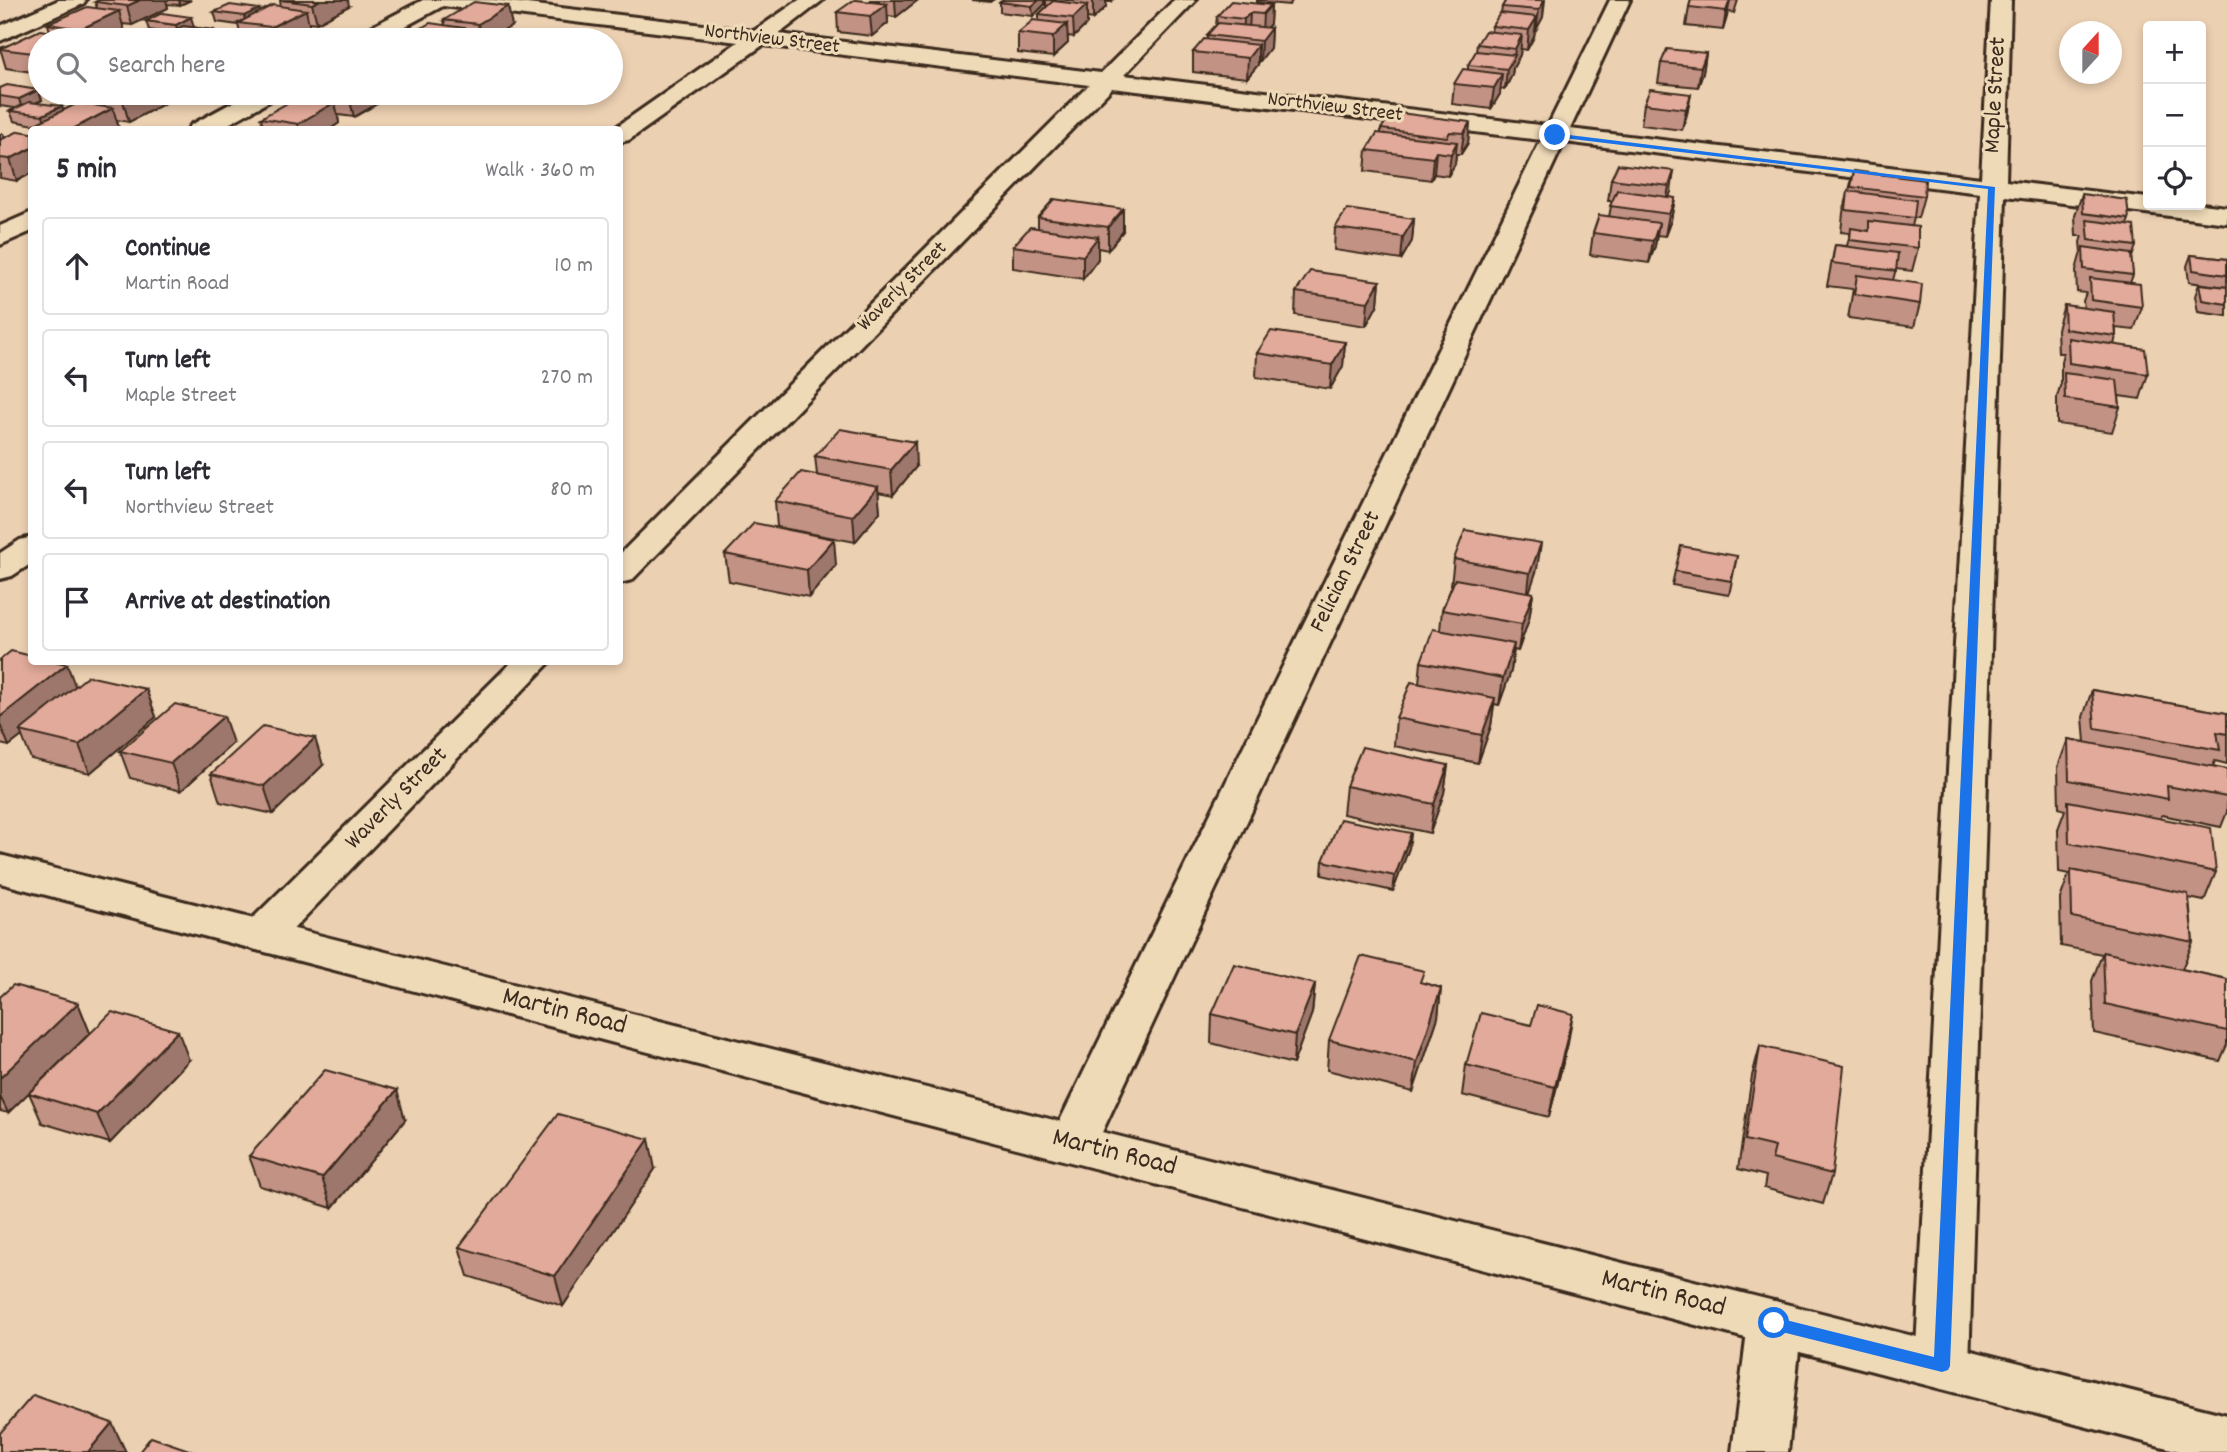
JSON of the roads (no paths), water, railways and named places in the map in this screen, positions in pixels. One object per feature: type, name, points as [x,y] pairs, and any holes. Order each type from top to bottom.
[{"type":"street","points":[[0,34],[76,0]]},
{"type":"street","points":[[387,28],[441,0]]},
{"type":"street","name":"Northview Street","points":[[441,0],[2227,215]]},
{"type":"street","points":[[623,133],[813,0]]},
{"type":"street","name":"Waverly Street","points":[[623,570],[1186,0]]},
{"type":"street","name":"Felician Street","points":[[1073,1143],[1620,0]]},
{"type":"street","name":"Maple Street","points":[[1942,1366],[2001,0]]},
{"type":"street","points":[[206,126],[245,105]]},
{"type":"street","points":[[0,237],[28,222]]},
{"type":"street","points":[[0,569],[28,550]]},
{"type":"street","name":"Waverly Street","points":[[261,936],[529,665]]},
{"type":"street","name":"Martin Road","points":[[0,869],[2227,1439]]},
{"type":"street","points":[[1760,1452],[1774,1323]]}]
